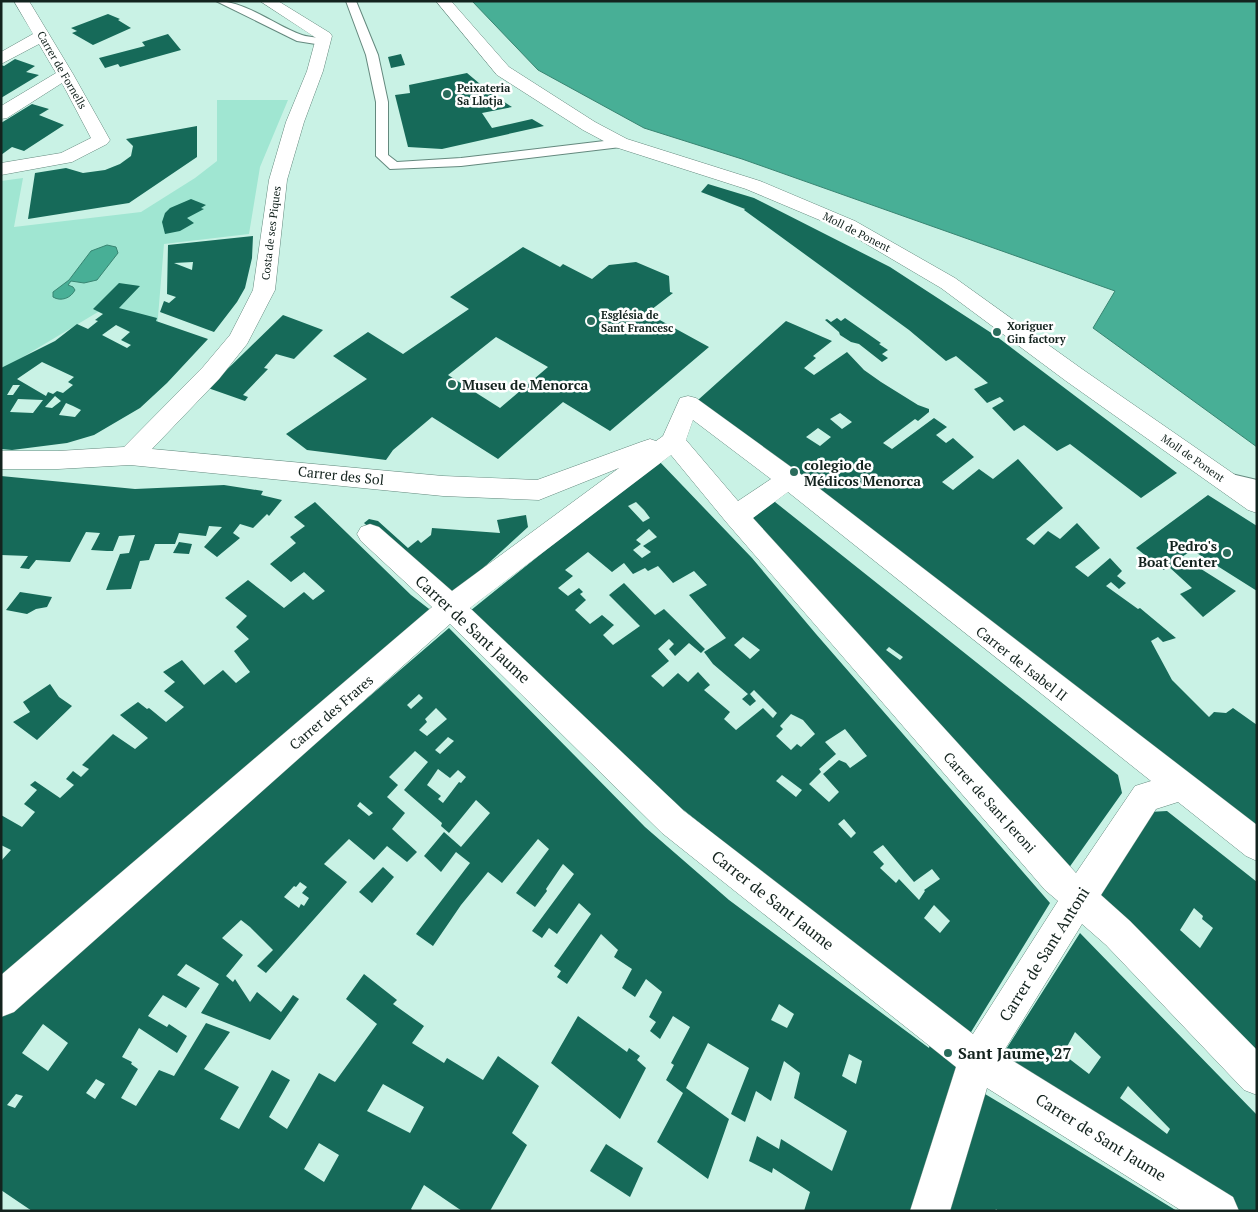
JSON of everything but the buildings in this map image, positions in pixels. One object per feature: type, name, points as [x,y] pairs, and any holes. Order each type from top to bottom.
[{"type":"street","points":[[267,1],[324,36],[322,42]]},
{"type":"street","name":"Moll de Ponent","points":[[443,1],[503,71],[589,126],[621,143],[753,185],[848,225],[948,283],[1074,375],[1257,503]]},
{"type":"street","name":"Carrer de Fornells","points":[[1,169],[66,158],[101,140],[42,36],[13,2]]},
{"type":"street","points":[[1,59],[42,36]]},
{"type":"street","name":"Costa de ses Piques","points":[[130,456],[211,372],[239,339],[264,290],[278,180],[295,122],[315,71],[322,42]]},
{"type":"street","points":[[1,114],[65,74]]},
{"type":"street","name":"Carrer de Isabel II","points":[[673,441],[688,404],[789,480],[1180,787],[1257,845]]},
{"type":"street","name":"Carrer des Sol","points":[[1,460],[58,460],[130,456],[442,486],[539,490],[606,463],[673,441]]},
{"type":"street","name":"Carrer de Sant Jeroni","points":[[673,441],[736,516],[1057,878],[1118,933],[1257,1077]]},
{"type":"street","name":"Carrer des Frares","points":[[1,998],[451,607],[673,441]]},
{"type":"street","points":[[736,516],[789,480]]},
{"type":"street","name":"Carrer de Sant Jaume","points":[[370,534],[451,607],[673,822],[978,1060],[1220,1211]]},
{"type":"street","name":"Carrer de Sant Antoni","points":[[930,1211],[978,1060],[1079,898],[1146,797],[1180,787]]},
{"type":"lane","points":[[221,1],[301,39],[322,42]]},
{"type":"lane","points":[[351,1],[372,55],[382,102],[382,156],[394,166],[461,162],[621,143]]},
{"type":"lane","points":[[1219,476],[1257,487]]},
{"type":"shaded area","points":[[472,1],[1257,1],[1257,447],[1093,328],[1115,291],[742,159],[644,128],[538,70]]},
{"type":"shaded area","points":[[217,100],[288,100],[260,167],[249,234],[164,244],[156,341],[108,306],[1,370],[1,181],[23,178],[14,227],[141,212],[195,178],[217,161]]},
{"type":"shaded area","points":[[107,245],[116,247],[118,253],[97,280],[84,283],[71,281],[68,285],[75,290],[71,295],[62,299],[53,297],[53,292],[69,280],[91,251]]},
{"type":"place","name":"Peixateria Sa Llotja","points":[[447,94]]},
{"type":"place","name":"Església de Sant Francesc","points":[[591,321]]},
{"type":"place","name":"Xoriguer Gin factory","points":[[997,332]]},
{"type":"place","name":"Museu de Menorca","points":[[452,384]]},
{"type":"place","name":"colegio de Médicos Menorca","points":[[794,472]]},
{"type":"place","name":"Pedro's Boat Center","points":[[1227,553]]},
{"type":"place","name":"Sant Jaume, 27","points":[[948,1053]]}]
